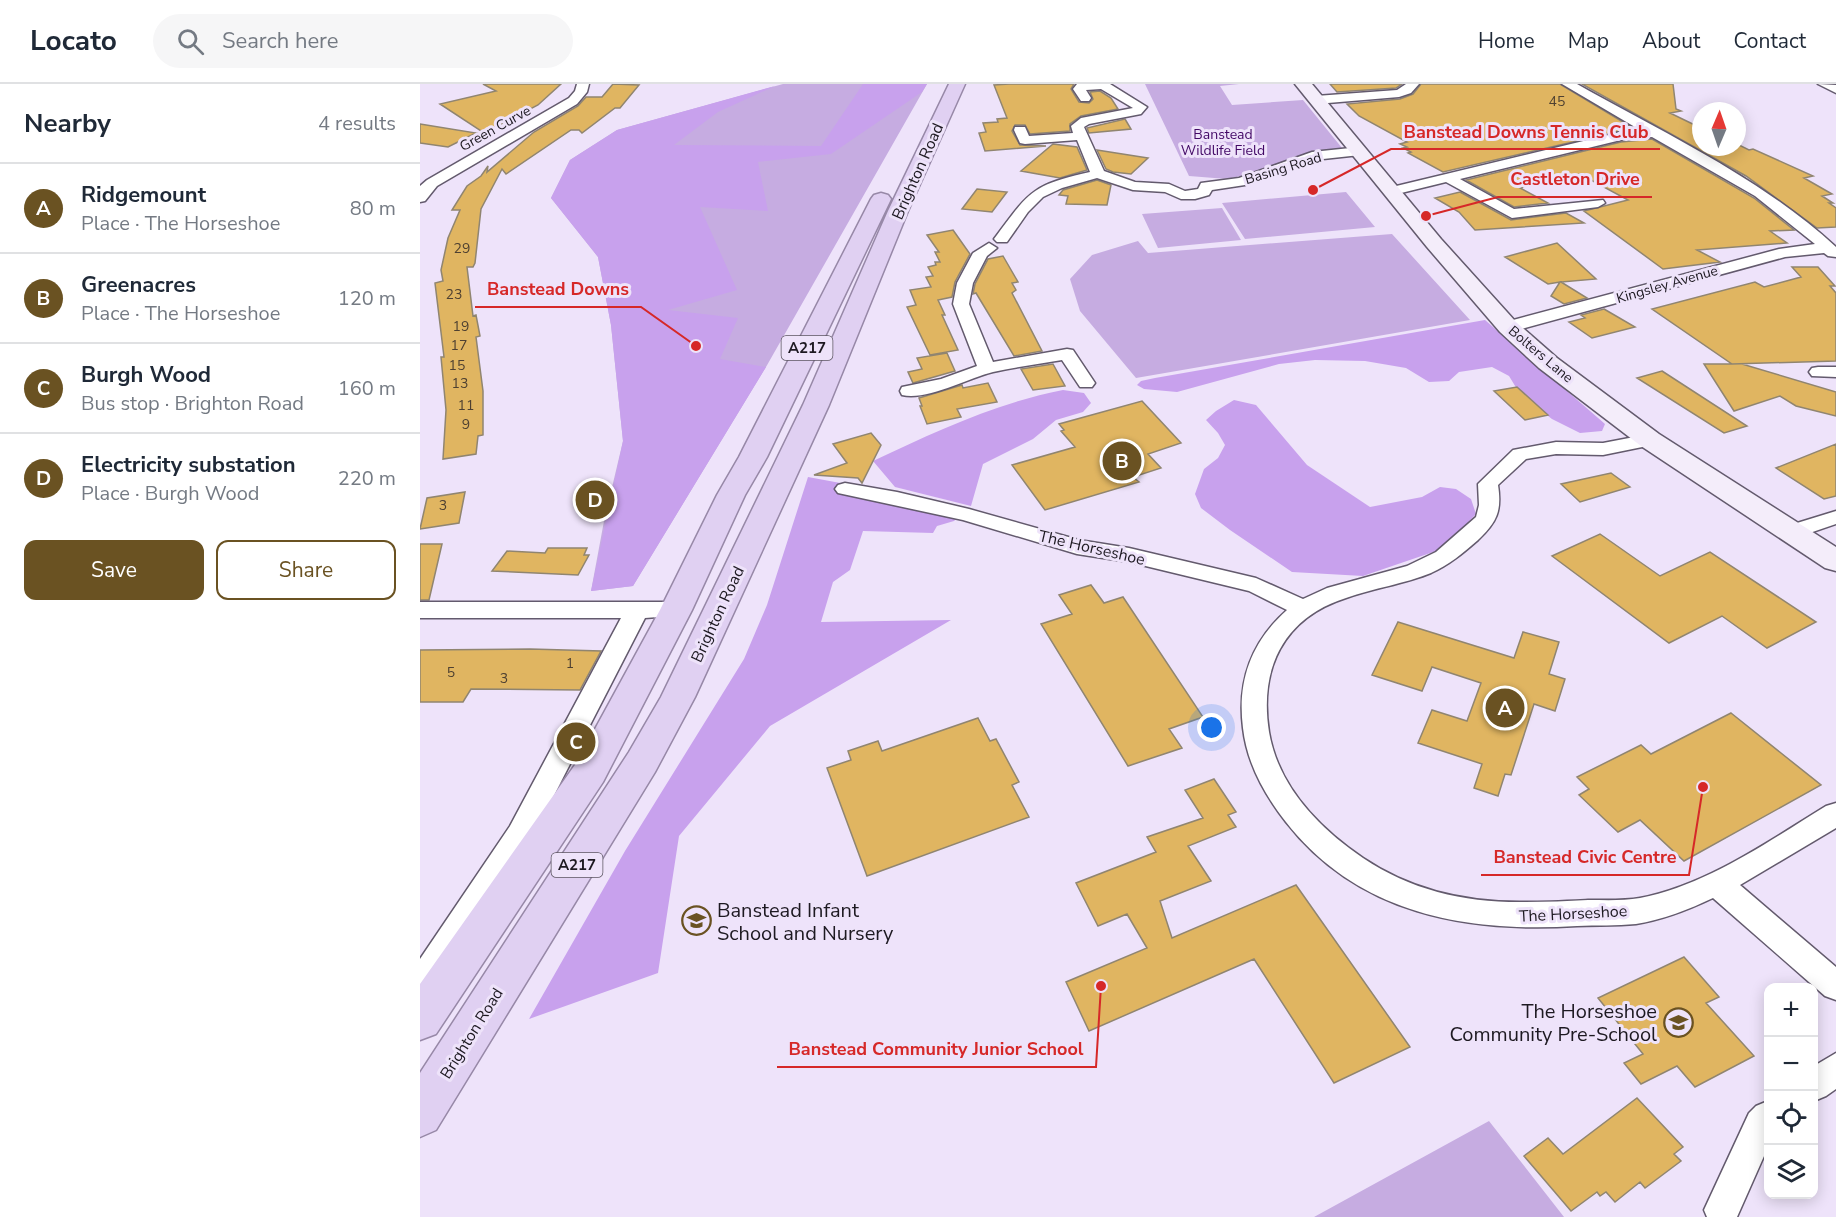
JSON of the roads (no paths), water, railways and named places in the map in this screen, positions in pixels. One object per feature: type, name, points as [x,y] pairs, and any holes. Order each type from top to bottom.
[{"type":"highway","name":"Brighton Road","points":[[420,1020],[590,772],[676,610],[731,495],[753,457],[937,84]]},
{"type":"highway","name":"Brighton Road","points":[[420,1114],[642,762],[678,697],[813,413],[898,211],[957,84]]},
{"type":"main road","name":"Bolters Lane","points":[[1310,92],[1393,190],[1434,243],[1508,327],[1548,363],[1650,440],[1836,561]]},
{"type":"street","name":"Green Curve","points":[[421,195],[432,183],[573,101],[581,92],[583,84]]},
{"type":"street","points":[[1310,92],[1399,93],[1407,90],[1413,84]]},
{"type":"street","points":[[1568,84],[1760,193],[1790,214],[1832,252]]},
{"type":"street","points":[[1824,84],[1836,89]]},
{"type":"street","points":[[1085,98],[1079,89],[1081,87],[1102,85],[1141,107],[1140,110],[1085,121],[1077,126],[1098,174]]},
{"type":"street","points":[[1020,130],[1025,140],[1081,136]]},
{"type":"street","points":[[1393,190],[1621,136],[1651,132]]},
{"type":"street","name":"Basing Road","points":[[1206,186],[1240,182],[1312,156],[1360,151]]},
{"type":"street","points":[[987,368],[978,350],[962,304],[965,283],[981,253],[1011,232],[1017,217],[1028,202],[1043,190],[1098,174],[1133,186],[1169,188],[1173,193],[1189,196],[1204,192],[1206,186],[1186,181],[1173,183],[1169,188]]},
{"type":"street","points":[[1448,178],[1498,205],[1536,204],[1552,209],[1598,203]]},
{"type":"street","name":"Kingsley Avenue","points":[[1508,327],[1784,252],[1832,252]]},
{"type":"street","points":[[909,391],[946,383],[987,368],[1063,347],[1086,383]]},
{"type":"street","name":"The Horseshoe","points":[[1650,440],[1603,449],[1556,448],[1521,454],[1488,484],[1489,512],[1474,532],[1453,551],[1417,570],[1347,588],[1301,608],[1280,629],[1260,658],[1254,692],[1261,756],[1272,780],[1296,816],[1334,853],[1369,876],[1411,897],[1465,910],[1526,917],[1647,909],[1718,884],[1836,814]]},
{"type":"street","name":"The Horseshoe","points":[[845,489],[897,498],[969,515],[1077,547],[1129,555],[1257,585],[1301,608]]},
{"type":"street","points":[[1792,532],[1836,517]]},
{"type":"street","points":[[420,610],[676,610]]},
{"type":"street","points":[[420,985],[520,834],[637,610]]},
{"type":"street","points":[[1718,884],[1836,986]]},
{"type":"street","points":[[1818,1082],[1836,1069]]},
{"type":"street","points":[[1722,1210],[1764,1122]]},
{"type":"place","name":"Banstead Downs Tennis Club","points":[[1313,190]]},
{"type":"place","name":"Castleton Drive","points":[[1426,216]]},
{"type":"place","name":"Banstead Downs","points":[[696,346]]},
{"type":"place","name":"Greenacres","points":[[1122,461]]},
{"type":"place","name":"Electricity substation","points":[[595,500]]},
{"type":"place","name":"Ridgemount","points":[[1505,708]]},
{"type":"place","name":"Burgh Wood","points":[[576,742]]},
{"type":"place","name":"Banstead Civic Centre","points":[[1703,787]]},
{"type":"place","name":"Banstead Infant School and Nursery","points":[[696,921]]},
{"type":"place","name":"Banstead Community Junior School","points":[[1101,986]]},
{"type":"place","name":"The Horseshoe Community Pre-School","points":[[1678,1022]]},
{"type":"park label","name":"Banstead Wildlife Field","points":[[1223,142]]}]
